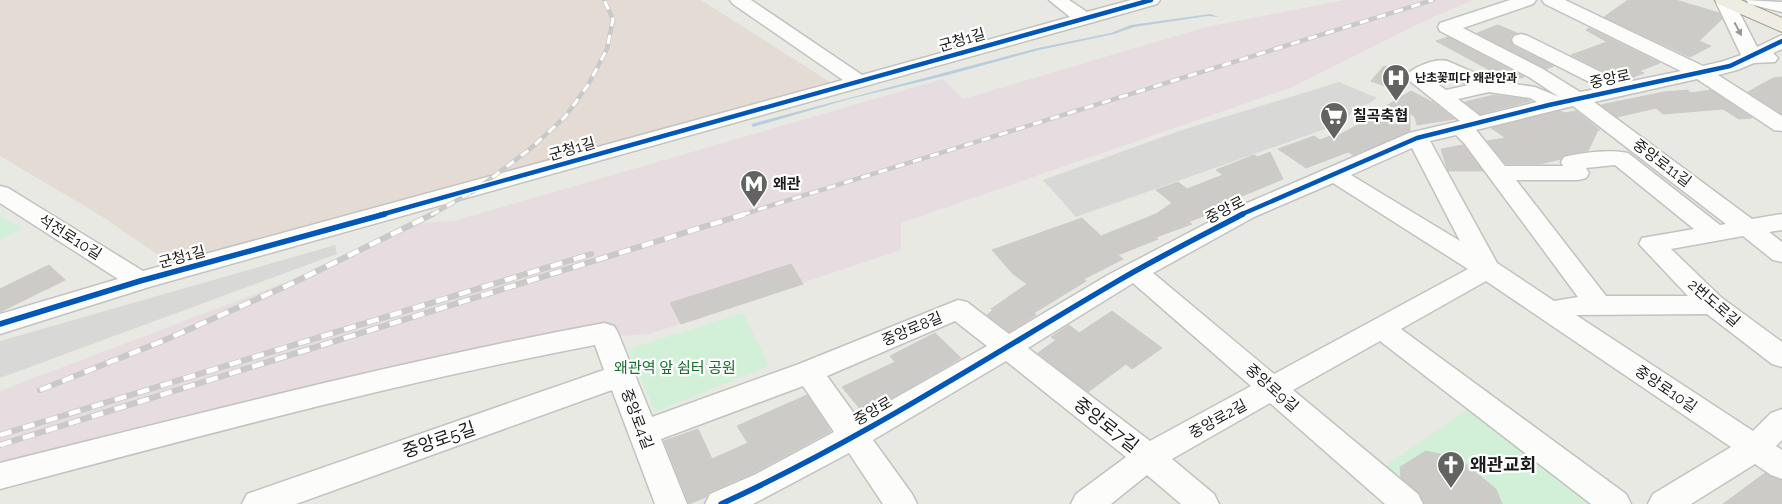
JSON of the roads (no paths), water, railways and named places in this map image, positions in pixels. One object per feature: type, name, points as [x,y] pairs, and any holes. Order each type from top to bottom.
[{"type":"main road","points":[[1724,0],[1782,26]]},
{"type":"street","points":[[739,0],[859,82]]},
{"type":"street","points":[[1058,0],[1084,19]]},
{"type":"street","name":"군청1길","points":[[0,324],[140,281],[1152,0]]},
{"type":"street","points":[[1527,0],[1447,27],[1536,74],[1566,101]]},
{"type":"street","points":[[1552,0],[1700,72],[1782,125]]},
{"type":"street","points":[[1724,0],[1752,57],[1782,58]]},
{"type":"street","points":[[1755,0],[1782,7]]},
{"type":"street","points":[[1521,40],[1620,89]]},
{"type":"street","name":"중앙로","points":[[721,504],[767,483],[854,436],[1136,272],[1246,212],[1417,138],[1566,101],[1730,66],[1782,41]]},
{"type":"street","points":[[1566,101],[1535,93],[1489,86],[1460,74],[1424,84],[1442,97],[1468,125],[1472,138],[1599,306]]},
{"type":"street","points":[[1442,97],[1489,86]]},
{"type":"street","name":"중앙로11길","points":[[1566,101],[1747,227],[1782,254]]},
{"type":"street","name":"중앙로10길","points":[[1417,138],[1487,269],[1782,466]]},
{"type":"street","points":[[1498,173],[1578,173],[1572,162],[1620,158],[1714,232],[1782,222]]},
{"type":"street","points":[[1334,174],[1487,269]]},
{"type":"street","name":"석전로10길","points":[[0,192],[140,281]]},
{"type":"street","name":"2번도로길","points":[[1714,232],[1651,244],[1714,305],[1782,358]]},
{"type":"street","name":"중앙로2길","points":[[1087,504],[1148,457],[1487,269]]},
{"type":"street","name":"중앙로9길","points":[[1136,272],[1407,504]]},
{"type":"street","points":[[1550,311],[1570,306],[1714,305]]},
{"type":"street","name":"중앙로8길","points":[[809,372],[958,310],[1007,348]]},
{"type":"street","points":[[1380,327],[1615,504]]},
{"type":"street","name":"중앙로4길","points":[[0,476],[264,408],[488,355],[604,333],[671,504]]},
{"type":"street","name":"중앙로7길","points":[[1007,348],[1148,457],[1203,504]]},
{"type":"street","points":[[643,433],[809,372],[901,504]]},
{"type":"street","name":"중앙로5길","points":[[258,504],[620,376]]},
{"type":"street","points":[[1664,504],[1755,448],[1782,421]]},
{"type":"water","points":[[1210,14],[1219,17],[1208,16],[1134,27],[1114,34],[1039,50],[849,99],[753,127],[751,124],[1038,48],[1111,33],[1131,25]]},
{"type":"railway","points":[[431,215],[477,189],[530,149],[565,117],[588,85],[607,49],[613,19],[604,0]]},
{"type":"railway","points":[[741,215],[1433,0]]},
{"type":"railway","points":[[0,445],[745,214]]},
{"type":"railway","points":[[40,390],[165,340],[293,283],[431,215]]},
{"type":"railway","points":[[0,435],[591,254]]},
{"type":"place","name":"난초꽃피다 왜관안과","points":[[1396,102]]},
{"type":"place","name":"칠곡축협","points":[[1334,140]]},
{"type":"place","name":"왜관","points":[[754,208]]},
{"type":"place","name":"왜관교회","points":[[1451,489]]},
{"type":"park label","name":"왜관역 앞 쉼터 공원","points":[[675,368]]}]
